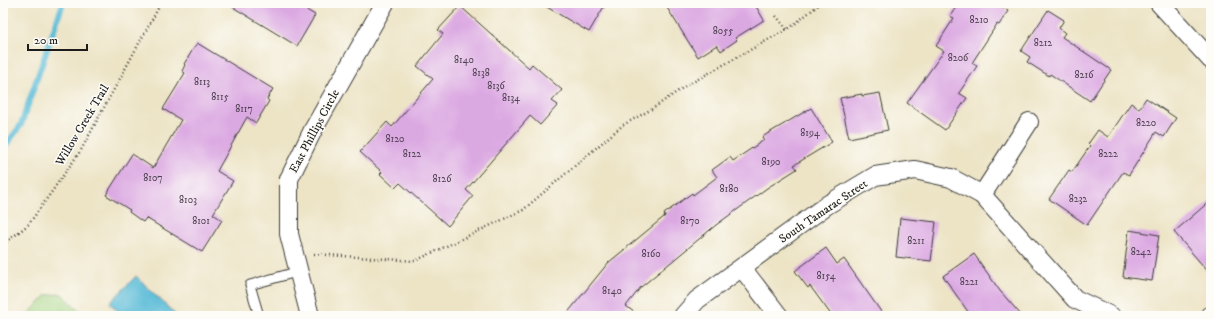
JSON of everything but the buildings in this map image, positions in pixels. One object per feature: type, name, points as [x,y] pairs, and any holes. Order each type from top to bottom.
[{"type":"street","name":"East Phillips Circle","points":[[310,316],[298,264],[289,234],[289,179],[313,130],[385,3]]},
{"type":"street","points":[[1158,3],[1211,60]]},
{"type":"street","points":[[982,195],[1029,122]]},
{"type":"street","name":"South Tamarac Street","points":[[683,316],[696,300],[827,205],[875,176],[915,170],[951,178],[982,195],[1075,299],[1111,316]]},
{"type":"street","points":[[742,268],[779,316]]},
{"type":"lane","points":[[259,316],[250,285],[298,264]]},
{"type":"path","name":"Willow Creek Trail","points":[[3,245],[28,224],[81,150],[161,3]]},
{"type":"path","points":[[298,264],[319,253],[415,260],[523,210],[623,125],[652,109],[684,87],[787,30],[822,3]]},
{"type":"path","points":[[776,16],[787,30]]},
{"type":"green space","points":[[62,294],[85,316],[26,316],[47,295]]},
{"type":"water","points":[[136,276],[177,316],[122,316],[110,303]]},
{"type":"waterway","points":[[3,149],[21,125],[63,3]]}]
